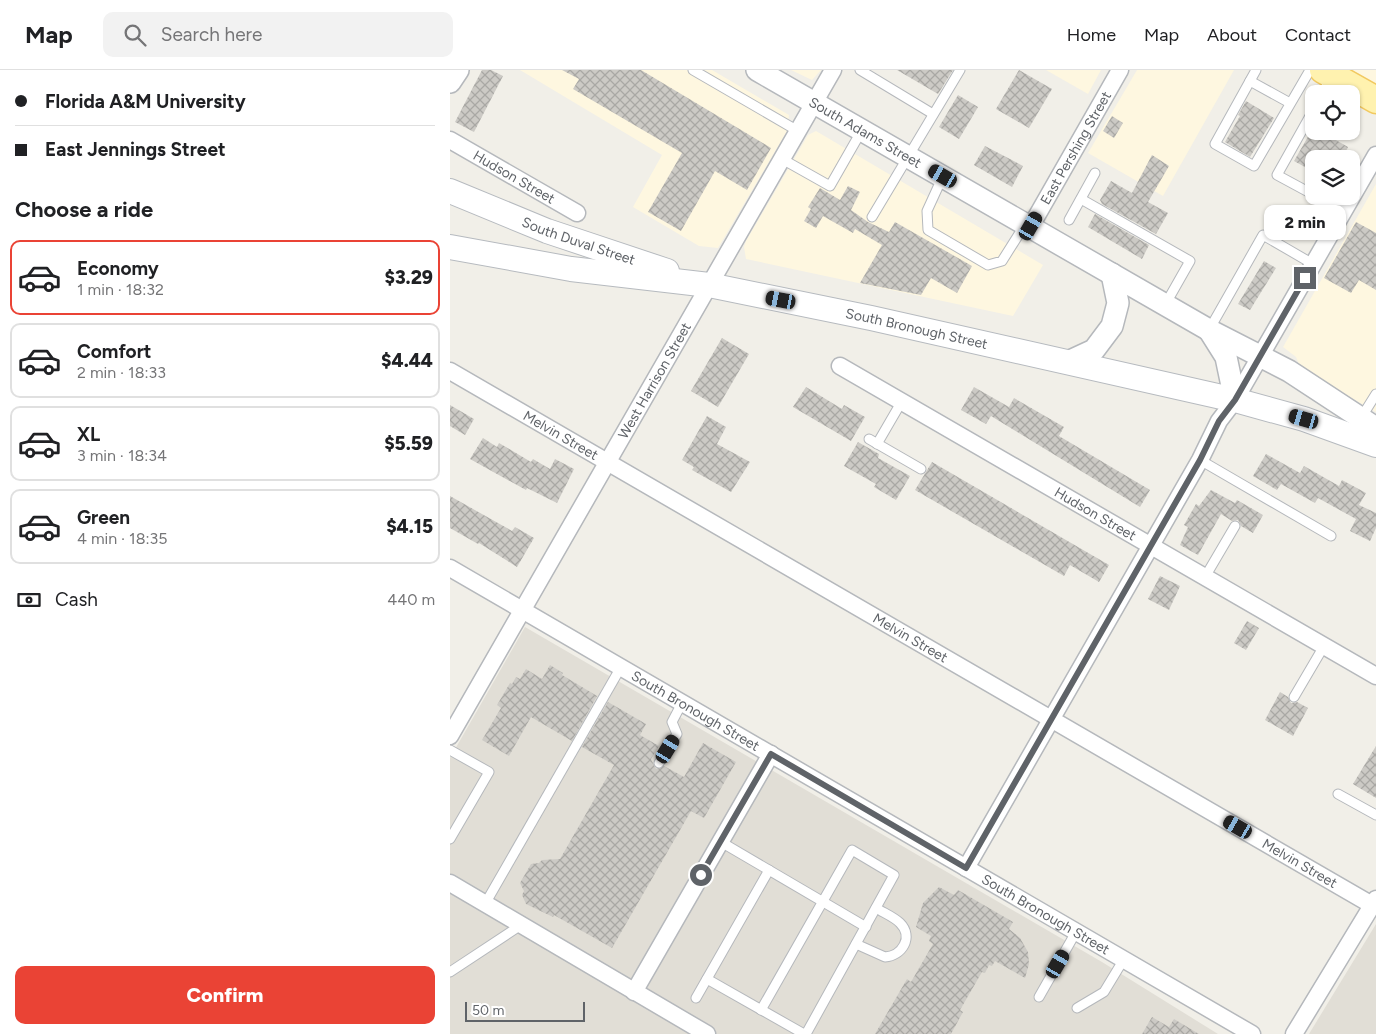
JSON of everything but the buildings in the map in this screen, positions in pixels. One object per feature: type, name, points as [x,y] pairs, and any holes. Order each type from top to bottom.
[{"type":"main road","points":[[1322,77],[1376,100]]},
{"type":"main road","name":"South Duval Street","points":[[450,191],[547,231],[709,285]]},
{"type":"main road","name":"South Bronough Street","points":[[450,247],[588,272],[709,285],[1235,400],[1304,419],[1376,445]]},
{"type":"street","points":[[450,82],[458,70]]},
{"type":"street","name":"South Adams Street","points":[[757,70],[1029,224],[1209,330],[1261,355],[1369,423]]},
{"type":"street","name":"West Harrison Street","points":[[450,736],[832,70]]},
{"type":"street","name":"East Pershing Street","points":[[1029,224],[1120,70]]},
{"type":"street","name":"Hudson Street","points":[[450,140],[577,213]]},
{"type":"street","points":[[966,868],[1200,460],[1219,421],[1235,400],[1376,155]]},
{"type":"street","points":[[1068,362],[1094,350],[1112,326],[1118,303],[1112,274]]},
{"type":"street","name":"South Adams Street","points":[[1209,330],[1226,357],[1235,400]]},
{"type":"street","name":"Hudson Street","points":[[840,366],[1376,676]]},
{"type":"street","name":"Melvin Street","points":[[450,371],[1052,719],[1374,902]]},
{"type":"street","name":"South Bronough Street","points":[[450,568],[1252,1034]]},
{"type":"street","points":[[634,992],[771,754]]},
{"type":"street","points":[[450,883],[707,1034]]},
{"type":"street","points":[[1294,1034],[1374,902]]},
{"type":"lane","points":[[693,70],[798,131]]},
{"type":"lane","points":[[860,70],[933,114]]},
{"type":"lane","points":[[872,217],[960,70]]},
{"type":"lane","points":[[1256,70],[1215,144],[1254,166],[1290,103],[1322,77]]},
{"type":"lane","points":[[1250,81],[1290,103]]},
{"type":"lane","points":[[1305,125],[1277,175],[1305,190]]},
{"type":"lane","points":[[782,159],[830,186],[862,130]]},
{"type":"lane","points":[[1069,220],[1095,173]]},
{"type":"lane","points":[[943,176],[927,211],[928,230],[988,265],[1002,262],[1029,224]]},
{"type":"lane","points":[[1081,199],[1190,261],[1165,304]]},
{"type":"lane","points":[[1331,205],[1343,212]]},
{"type":"lane","points":[[1209,330],[1263,235],[1313,264]]},
{"type":"lane","points":[[1369,423],[1376,394]]},
{"type":"lane","points":[[902,401],[872,441],[921,470]]},
{"type":"lane","points":[[1200,460],[1331,536]]},
{"type":"lane","points":[[1205,577],[1235,526]]},
{"type":"lane","points":[[1294,697],[1324,646]]},
{"type":"lane","points":[[485,904],[621,667]]},
{"type":"lane","points":[[659,763],[677,734],[672,722],[682,702]]},
{"type":"lane","points":[[450,750],[489,772],[450,840]]},
{"type":"lane","points":[[1338,794],[1376,815]]},
{"type":"lane","points":[[721,842],[866,927]]},
{"type":"lane","points":[[707,979],[761,1010],[805,1034],[894,875],[852,850],[761,1010]]},
{"type":"lane","points":[[696,998],[769,870]]},
{"type":"lane","points":[[856,944],[885,957],[898,953],[905,944],[905,930],[901,924],[876,908]]},
{"type":"lane","points":[[450,972],[521,925]]},
{"type":"lane","points":[[1039,997],[1076,932]]},
{"type":"lane","points":[[1077,1008],[1104,992],[1124,960]]},
{"type":"shaded area","points":[[520,70],[712,70],[789,115],[787,131],[718,248],[699,246],[633,207],[662,155]]},
{"type":"shaded area","points":[[791,70],[821,70],[812,80]]},
{"type":"shaded area","points":[[1046,70],[1101,70],[1088,94]]},
{"type":"shaded area","points":[[1137,70],[1234,70],[1163,196],[1088,153]]},
{"type":"shaded area","points":[[1352,70],[1376,70],[1376,84]]},
{"type":"shaded area","points":[[816,131],[1043,265],[1013,316],[746,259],[744,247],[746,241],[808,135]]},
{"type":"shaded area","points":[[1376,184],[1376,412],[1301,369],[1296,357],[1283,347]]},
{"type":"shaded area","points":[[525,627],[1102,962],[1218,1034],[450,1034],[450,758]]},
{"type":"shaded area","points":[[1376,924],[1376,1034],[1309,1034]]},
{"type":"route","points":[[701,875],[771,754],[966,868],[1200,460],[1219,421],[1235,400],[1305,278]]}]
